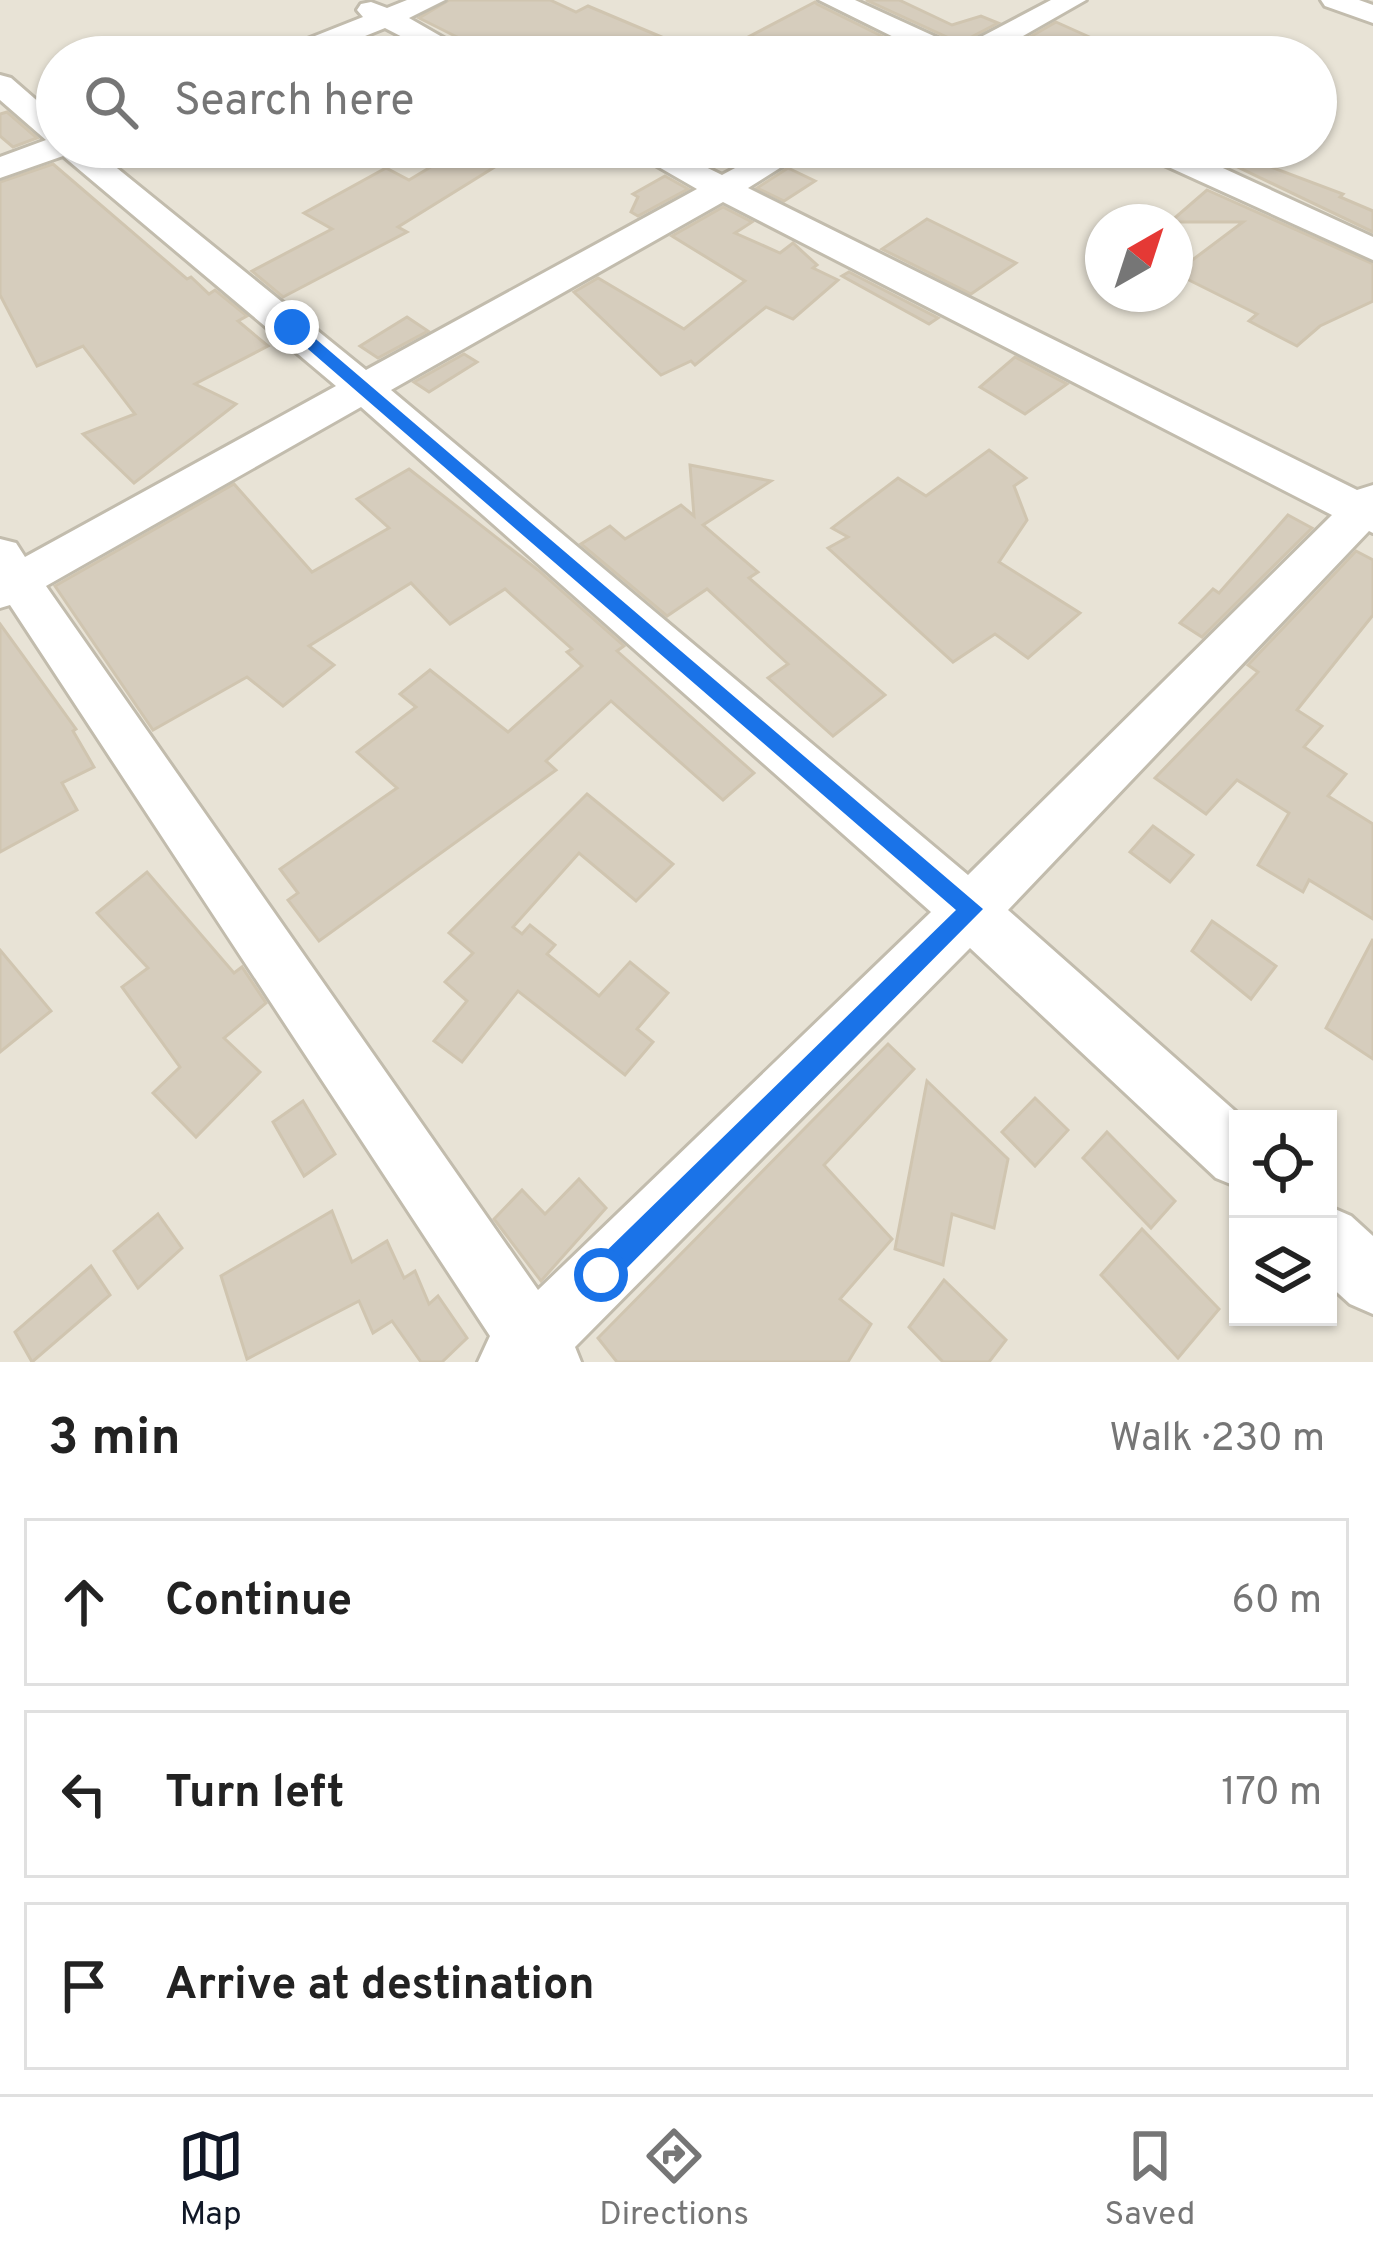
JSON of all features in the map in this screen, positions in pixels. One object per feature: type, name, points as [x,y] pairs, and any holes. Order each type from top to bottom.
[{"type":"street","points":[[351,0],[422,36]]},
{"type":"street","points":[[340,36],[431,0]]},
{"type":"street","points":[[833,0],[914,36]]},
{"type":"street","points":[[1002,36],[1072,0]]},
{"type":"street","points":[[1335,0],[1373,15]]},
{"type":"street","points":[[0,84],[36,116]]},
{"type":"street","points":[[0,168],[36,155]]},
{"type":"street","points":[[98,168],[365,387],[972,909],[1229,1148]]},
{"type":"street","points":[[681,168],[721,188],[1369,509],[531,1355],[6,576],[365,387],[721,188],[758,168]]},
{"type":"street","points":[[1196,168],[1373,250]]},
{"type":"street","points":[[1337,1247],[1373,1281]]},
{"type":"shaded area","points":[[0,0],[1373,0],[1373,1362],[0,1362]]},
{"type":"building","points":[[449,0],[550,0],[576,12],[588,6],[659,36],[455,36],[419,18]]},
{"type":"building","points":[[866,0],[899,0],[952,25],[981,16],[998,23],[973,36],[945,36]]},
{"type":"building","points":[[815,2],[882,36],[750,36]]},
{"type":"building","points":[[1056,22],[1087,36],[1032,36]]},
{"type":"building","points":[[7,112],[36,138],[13,147],[0,136],[0,114]]},
{"type":"building","points":[[41,168],[58,168],[187,279],[191,277],[209,294],[215,290],[247,316],[238,321],[268,346],[195,384],[236,404],[134,483],[83,434],[135,414],[83,346],[37,366],[0,295],[0,182]]},
{"type":"building","points":[[386,168],[409,180],[429,168],[493,168],[398,227],[407,232],[283,297],[252,271],[332,229],[304,213]]},
{"type":"building","points":[[788,168],[815,181],[784,201],[757,188]]},
{"type":"building","points":[[1240,168],[1274,168],[1343,194],[1340,197],[1373,211],[1373,232]]},
{"type":"building","points":[[665,176],[688,189],[638,216],[631,212],[638,197],[633,194]]},
{"type":"building","points":[[1207,190],[1373,264],[1373,301],[1320,326],[1297,346],[1249,321],[1257,314],[1193,282],[1193,260],[1243,222],[1193,222],[1191,204]]},
{"type":"building","points":[[723,207],[752,222],[735,233],[780,253],[793,243],[817,265],[813,268],[838,280],[793,319],[766,307],[695,365],[691,361],[661,375],[574,292],[598,278],[684,329],[745,281],[672,236]]},
{"type":"building","points":[[927,219],[1016,263],[971,294],[882,249]]},
{"type":"building","points":[[849,272],[938,318],[929,324],[842,276]]},
{"type":"building","points":[[407,317],[428,331],[378,358],[360,346]]},
{"type":"building","points":[[464,354],[477,362],[429,392],[414,382]]},
{"type":"building","points":[[1015,357],[1067,384],[1025,414],[980,387]]},
{"type":"building","points":[[989,450],[1026,478],[1014,486],[1027,520],[999,562],[1080,613],[1028,658],[995,634],[953,662],[828,548],[848,537],[832,528],[898,478],[926,496]]},
{"type":"building","points":[[690,465],[771,481],[703,525],[758,572],[749,578],[885,695],[833,736],[768,678],[788,664],[707,589],[667,616],[581,544],[610,526],[625,539],[681,505],[694,516]]},
{"type":"building","points":[[409,469],[538,570],[624,646],[617,651],[754,773],[723,800],[611,701],[546,761],[556,770],[319,941],[288,900],[298,893],[280,869],[397,788],[357,752],[416,707],[400,694],[430,670],[508,732],[582,666],[567,652],[572,649],[505,589],[450,624],[411,583],[309,646],[334,665],[283,706],[247,677],[153,730],[55,586],[234,484],[312,572],[389,528],[357,499]]},
{"type":"building","points":[[1288,515],[1312,528],[1202,637],[1180,623],[1213,589],[1219,593]]},
{"type":"building","points":[[1356,551],[1373,560],[1373,615],[1297,710],[1322,726],[1304,747],[1346,774],[1328,796],[1373,824],[1373,919],[1309,880],[1303,892],[1258,865],[1289,813],[1237,780],[1206,814],[1155,778],[1258,672],[1248,665]]},
{"type":"building","points":[[0,624],[76,729],[94,767],[62,783],[77,810],[0,852]]},
{"type":"building","points":[[587,794],[673,864],[636,901],[579,853],[513,927],[522,934],[530,925],[555,945],[547,954],[599,996],[630,962],[668,993],[637,1029],[653,1042],[625,1075],[518,991],[462,1062],[434,1041],[467,1001],[445,982],[473,953],[449,933]]},
{"type":"building","points":[[1153,826],[1193,855],[1170,882],[1130,852]]},
{"type":"building","points":[[147,872],[234,973],[242,967],[266,1003],[224,1038],[260,1072],[196,1137],[153,1093],[180,1067],[122,987],[148,968],[97,913]]},
{"type":"building","points":[[1212,921],[1276,966],[1251,999],[1192,951]]},
{"type":"building","points":[[1373,939],[1373,1059],[1326,1028]]},
{"type":"building","points":[[0,950],[51,1011],[0,1052]]},
{"type":"building","points":[[888,1044],[914,1069],[824,1165],[892,1239],[840,1299],[871,1324],[848,1362],[617,1362],[598,1338]]},
{"type":"building","points":[[927,1081],[1008,1159],[994,1228],[952,1214],[943,1265],[895,1249]]},
{"type":"building","points":[[1035,1098],[1068,1130],[1035,1166],[1002,1132]]},
{"type":"building","points":[[303,1101],[335,1154],[304,1176],[273,1122]]},
{"type":"building","points":[[1107,1132],[1175,1201],[1151,1228],[1083,1158]]},
{"type":"building","points":[[579,1179],[606,1208],[541,1281],[494,1219],[522,1190],[545,1214]]},
{"type":"building","points":[[332,1211],[352,1262],[387,1241],[404,1278],[415,1271],[429,1304],[438,1296],[467,1338],[442,1362],[421,1362],[392,1321],[373,1333],[359,1301],[247,1359],[221,1276]]},
{"type":"building","points":[[158,1214],[182,1248],[138,1288],[114,1251]]},
{"type":"building","points":[[1142,1229],[1219,1309],[1178,1358],[1101,1275]]},
{"type":"building","points":[[91,1266],[110,1295],[32,1362],[15,1332]]},
{"type":"building","points":[[944,1280],[1006,1340],[989,1362],[943,1362],[909,1327]]},
{"type":"route","points":[[292,327],[972,909],[601,1275]]}]
